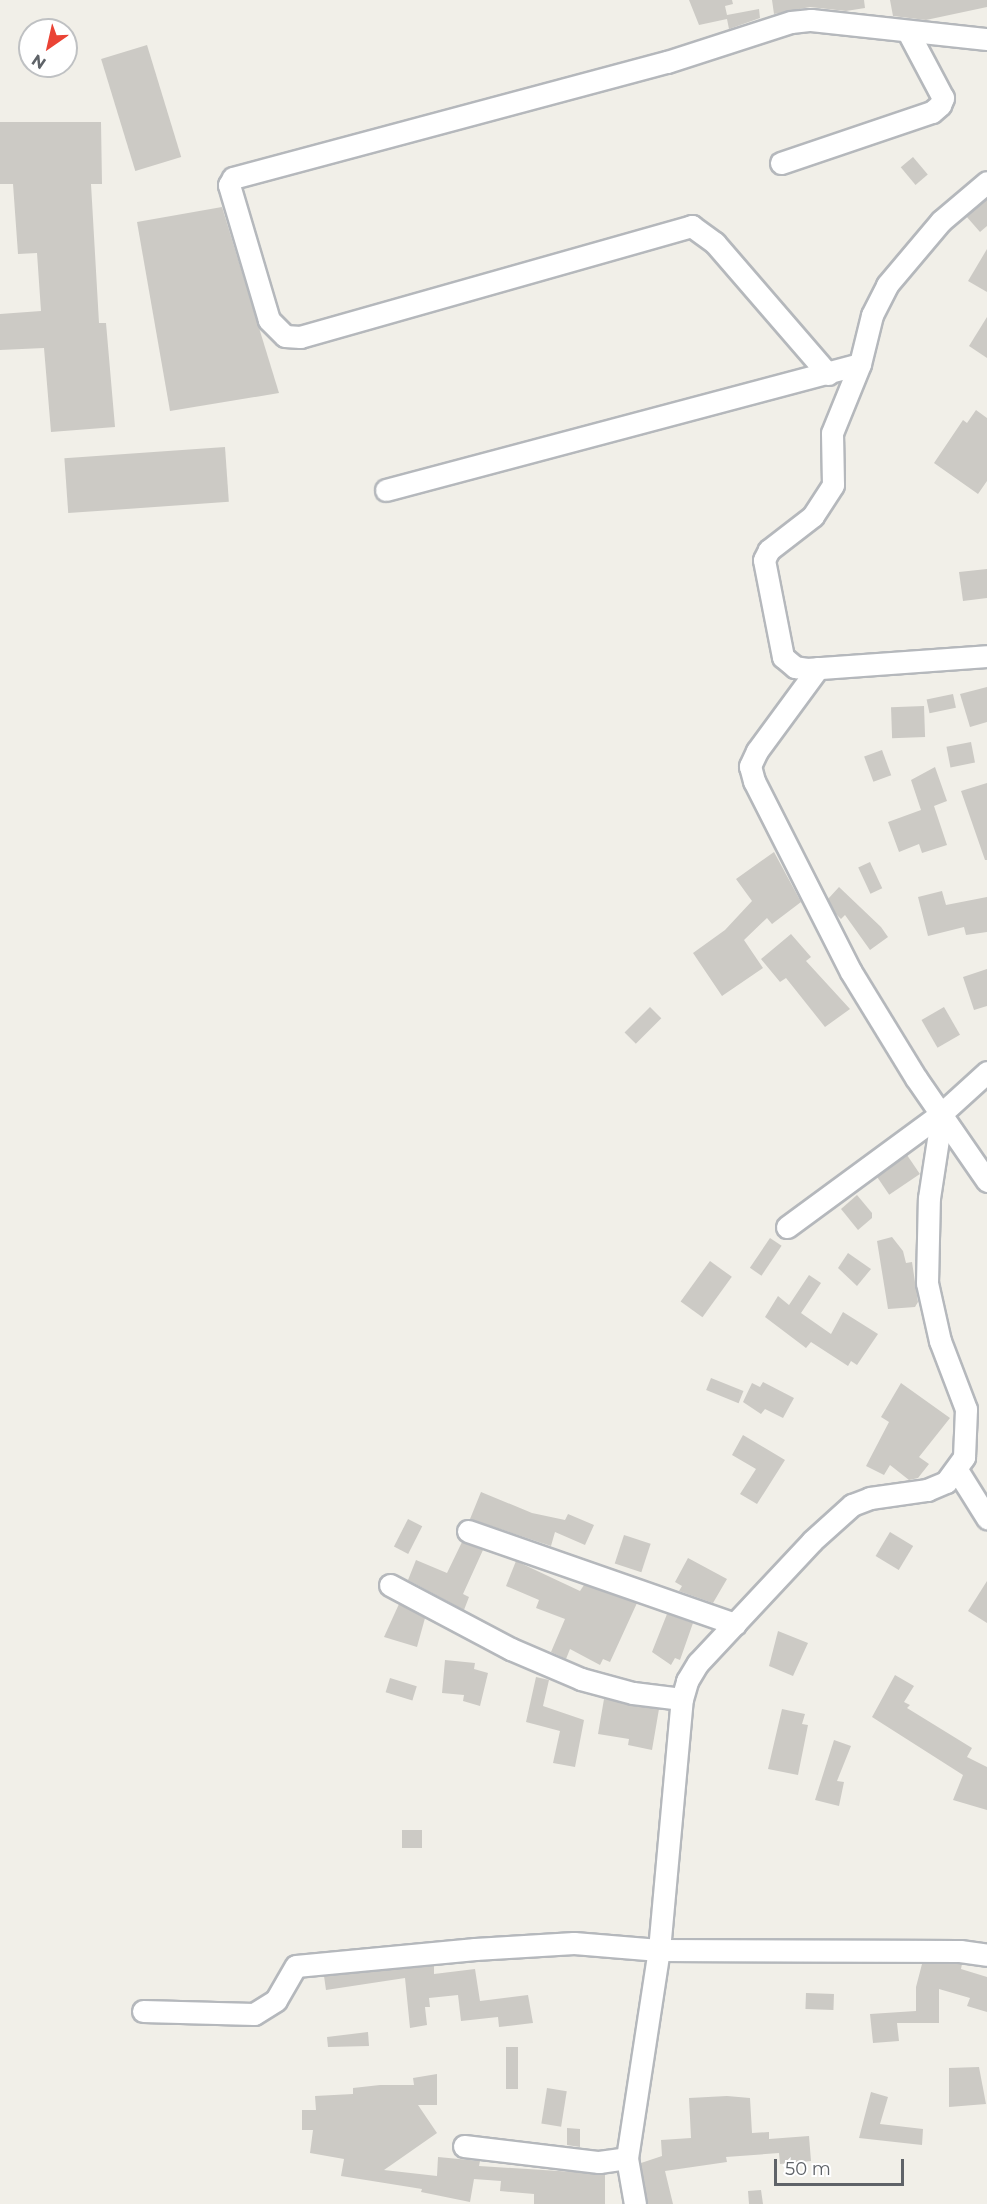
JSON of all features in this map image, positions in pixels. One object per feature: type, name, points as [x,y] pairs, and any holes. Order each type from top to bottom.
[{"type":"street","points":[[828,374],[715,243],[692,226],[300,337],[285,336],[269,320],[229,185],[234,178],[667,62],[791,22],[810,20],[987,39]]},
{"type":"street","points":[[781,163],[932,112],[940,105],[943,98],[908,32]]},
{"type":"street","points":[[987,182],[940,221],[887,285],[872,315],[860,364],[832,434],[833,485],[813,516],[769,550],[764,560],[783,657],[795,666],[818,668],[987,656]]},
{"type":"street","points":[[386,490],[860,364]]},
{"type":"street","points":[[818,668],[757,752],[750,766],[752,773],[851,972],[916,1078],[987,1181]]},
{"type":"street","points":[[787,1227],[942,1113],[987,1072]]},
{"type":"street","points":[[635,2204],[627,2158],[658,1950],[682,1699],[698,1664],[852,1505],[870,1498],[927,1490],[946,1482],[957,1470],[964,1456],[966,1409],[940,1341],[927,1283],[929,1198],[942,1113]]},
{"type":"street","points":[[957,1470],[987,1518]]},
{"type":"street","points":[[468,1531],[735,1624]]},
{"type":"street","points":[[390,1585],[511,1649],[581,1679],[633,1693],[682,1699]]},
{"type":"street","points":[[143,2011],[254,2014],[276,2000],[296,1966],[574,1943],[658,1950],[960,1951],[987,1955]]},
{"type":"street","points":[[464,2146],[599,2162],[627,2158]]},
{"type":"building","points":[[689,0],[732,0],[733,4],[725,6],[727,15],[759,9],[760,18],[729,29],[727,19],[699,25]]},
{"type":"building","points":[[772,0],[864,0],[865,8],[846,11],[810,7],[774,14]]},
{"type":"building","points":[[890,0],[987,0],[987,7],[926,20],[893,16]]},
{"type":"building","points":[[147,45],[181,157],[135,171],[101,59]]},
{"type":"building","points":[[0,122],[101,122],[102,184],[91,184],[99,323],[106,323],[115,427],[51,432],[44,348],[0,350],[0,314],[41,311],[37,253],[18,254],[13,184],[0,184]]},
{"type":"building","points":[[913,157],[928,175],[916,185],[901,167]]},
{"type":"building","points":[[987,199],[987,226],[980,232],[966,216]]},
{"type":"building","points":[[222,207],[279,393],[170,411],[137,222]]},
{"type":"building","points":[[987,249],[987,292],[968,281]]},
{"type":"building","points":[[987,317],[987,358],[969,346]]},
{"type":"building","points":[[976,410],[987,418],[987,481],[978,494],[934,463],[963,420],[967,423]]},
{"type":"building","points":[[225,447],[229,502],[68,513],[64,458]]},
{"type":"building","points":[[987,569],[987,598],[963,601],[959,572]]},
{"type":"building","points":[[987,687],[987,722],[970,727],[960,694]]},
{"type":"building","points":[[953,694],[956,708],[930,713],[927,700]]},
{"type":"building","points":[[924,706],[925,737],[892,738],[891,707]]},
{"type":"building","points":[[971,742],[975,763],[950,767],[946,747]]},
{"type":"building","points":[[882,750],[891,775],[873,782],[864,756]]},
{"type":"building","points":[[935,767],[947,801],[934,806],[947,845],[922,853],[919,844],[899,852],[888,822],[921,810],[911,780]]},
{"type":"building","points":[[987,783],[987,860],[985,860],[961,791]]},
{"type":"building","points":[[774,852],[801,902],[772,924],[767,918],[744,940],[763,968],[722,996],[693,953],[725,930],[752,901],[736,879]]},
{"type":"building","points":[[870,862],[882,888],[870,894],[858,867]]},
{"type":"building","points":[[839,887],[881,927],[888,937],[870,950],[845,915],[841,919],[836,914],[828,899]]},
{"type":"building","points":[[942,891],[946,905],[987,897],[987,932],[966,935],[964,927],[928,936],[918,897]]},
{"type":"building","points":[[791,934],[811,957],[806,961],[850,1009],[825,1027],[786,978],[780,982],[761,959]]},
{"type":"building","points":[[987,969],[987,1006],[974,1010],[963,977]]},
{"type":"building","points":[[650,1007],[661,1018],[636,1044],[625,1032]]},
{"type":"building","points":[[944,1007],[960,1035],[937,1048],[921,1020]]},
{"type":"building","points":[[907,1155],[920,1174],[889,1195],[876,1176]]},
{"type":"building","points":[[857,1195],[872,1213],[872,1218],[858,1230],[841,1209]]},
{"type":"building","points":[[892,1237],[903,1251],[906,1263],[912,1262],[918,1302],[915,1307],[888,1309],[877,1241]]},
{"type":"building","points":[[770,1238],[782,1246],[761,1276],[750,1268]]},
{"type":"building","points":[[848,1253],[871,1269],[857,1286],[838,1268]]},
{"type":"building","points":[[710,1261],[732,1277],[702,1317],[681,1301]]},
{"type":"building","points":[[809,1275],[821,1283],[801,1313],[831,1334],[843,1312],[878,1334],[857,1365],[851,1361],[848,1366],[811,1342],[806,1348],[765,1317],[778,1296],[789,1305]]},
{"type":"building","points":[[711,1378],[743,1391],[739,1403],[706,1390]]},
{"type":"building","points":[[763,1382],[794,1398],[783,1418],[765,1409],[761,1414],[743,1402],[752,1383],[760,1387]]},
{"type":"building","points":[[901,1383],[950,1418],[919,1457],[929,1464],[918,1478],[909,1480],[890,1465],[884,1475],[866,1466],[889,1422],[881,1417]]},
{"type":"building","points":[[743,1435],[785,1460],[757,1504],[740,1494],[756,1469],[732,1455]]},
{"type":"building","points":[[481,1492],[532,1513],[565,1520],[568,1514],[594,1525],[585,1545],[555,1532],[551,1546],[470,1519]]},
{"type":"building","points":[[408,1519],[422,1526],[408,1554],[394,1547]]},
{"type":"building","points":[[890,1532],[913,1546],[899,1570],[876,1556]]},
{"type":"building","points":[[624,1535],[651,1544],[641,1572],[615,1564]]},
{"type":"building","points":[[462,1542],[483,1550],[463,1594],[469,1597],[464,1610],[408,1580],[416,1560],[447,1573]]},
{"type":"building","points":[[688,1558],[727,1579],[713,1603],[679,1591],[682,1586],[675,1582]]},
{"type":"building","points":[[516,1561],[580,1591],[584,1585],[637,1603],[610,1662],[603,1659],[600,1665],[570,1649],[566,1659],[551,1652],[565,1619],[536,1608],[539,1600],[506,1586]]},
{"type":"building","points":[[987,1581],[987,1623],[968,1611]]},
{"type":"building","points":[[399,1604],[425,1618],[417,1647],[384,1637]]},
{"type":"building","points":[[667,1614],[693,1623],[680,1660],[675,1658],[671,1665],[652,1652]]},
{"type":"building","points":[[778,1631],[808,1643],[793,1676],[769,1666]]},
{"type":"building","points":[[445,1660],[475,1663],[474,1669],[488,1673],[480,1706],[463,1701],[464,1695],[442,1693]]},
{"type":"building","points":[[895,1675],[914,1686],[904,1702],[910,1705],[907,1708],[972,1748],[967,1757],[987,1767],[987,1810],[953,1800],[963,1775],[872,1717]]},
{"type":"building","points":[[536,1677],[549,1680],[543,1706],[584,1720],[575,1767],[553,1763],[560,1731],[526,1722]]},
{"type":"building","points":[[390,1678],[417,1686],[412,1701],[386,1692]]},
{"type":"building","points":[[604,1699],[659,1709],[652,1750],[628,1745],[629,1739],[598,1734]]},
{"type":"building","points":[[782,1709],[805,1714],[802,1724],[808,1725],[798,1775],[768,1769]]},
{"type":"building","points":[[834,1740],[851,1746],[837,1781],[844,1782],[839,1806],[815,1800]]},
{"type":"building","points":[[402,1830],[422,1830],[422,1848],[402,1848]]},
{"type":"building","points":[[922,1964],[962,1964],[961,1969],[987,1977],[987,2012],[967,2006],[970,1998],[939,1989],[939,2023],[897,2023],[899,2041],[873,2043],[870,2014],[916,2011],[916,1987]]},
{"type":"building","points":[[434,1966],[434,1974],[475,1969],[480,2001],[528,1995],[533,2023],[499,2027],[498,2017],[461,2021],[458,1995],[429,1998],[430,2007],[425,2007],[427,2025],[410,2028],[405,1978],[326,1990],[324,1976]]},
{"type":"building","points":[[806,1993],[834,1994],[833,2010],[805,2009]]},
{"type":"building","points":[[368,2032],[369,2046],[328,2047],[327,2037]]},
{"type":"building","points":[[506,2047],[518,2047],[518,2089],[506,2089]]},
{"type":"building","points":[[979,2067],[986,2104],[949,2107],[949,2068]]},
{"type":"building","points":[[437,2074],[437,2105],[418,2105],[437,2133],[384,2170],[437,2176],[438,2157],[480,2161],[479,2166],[605,2174],[605,2204],[534,2204],[534,2194],[500,2191],[501,2181],[474,2179],[470,2202],[421,2192],[422,2189],[341,2176],[344,2159],[310,2153],[313,2130],[302,2130],[302,2110],[316,2110],[315,2096],[353,2094],[353,2088],[380,2085],[414,2085],[413,2078]]},
{"type":"building","points":[[547,2088],[567,2091],[561,2127],[541,2124]]},
{"type":"building","points":[[871,2092],[888,2097],[880,2124],[923,2129],[922,2145],[859,2138]]},
{"type":"building","points":[[727,2096],[750,2098],[752,2133],[769,2132],[769,2139],[809,2136],[811,2161],[780,2164],[779,2153],[726,2157],[727,2162],[665,2171],[673,2204],[647,2204],[641,2163],[662,2156],[661,2140],[691,2138],[689,2098]]},
{"type":"building","points":[[567,2128],[580,2129],[580,2147],[567,2145]]},
{"type":"building","points":[[761,2190],[763,2204],[749,2204],[748,2191]]}]
